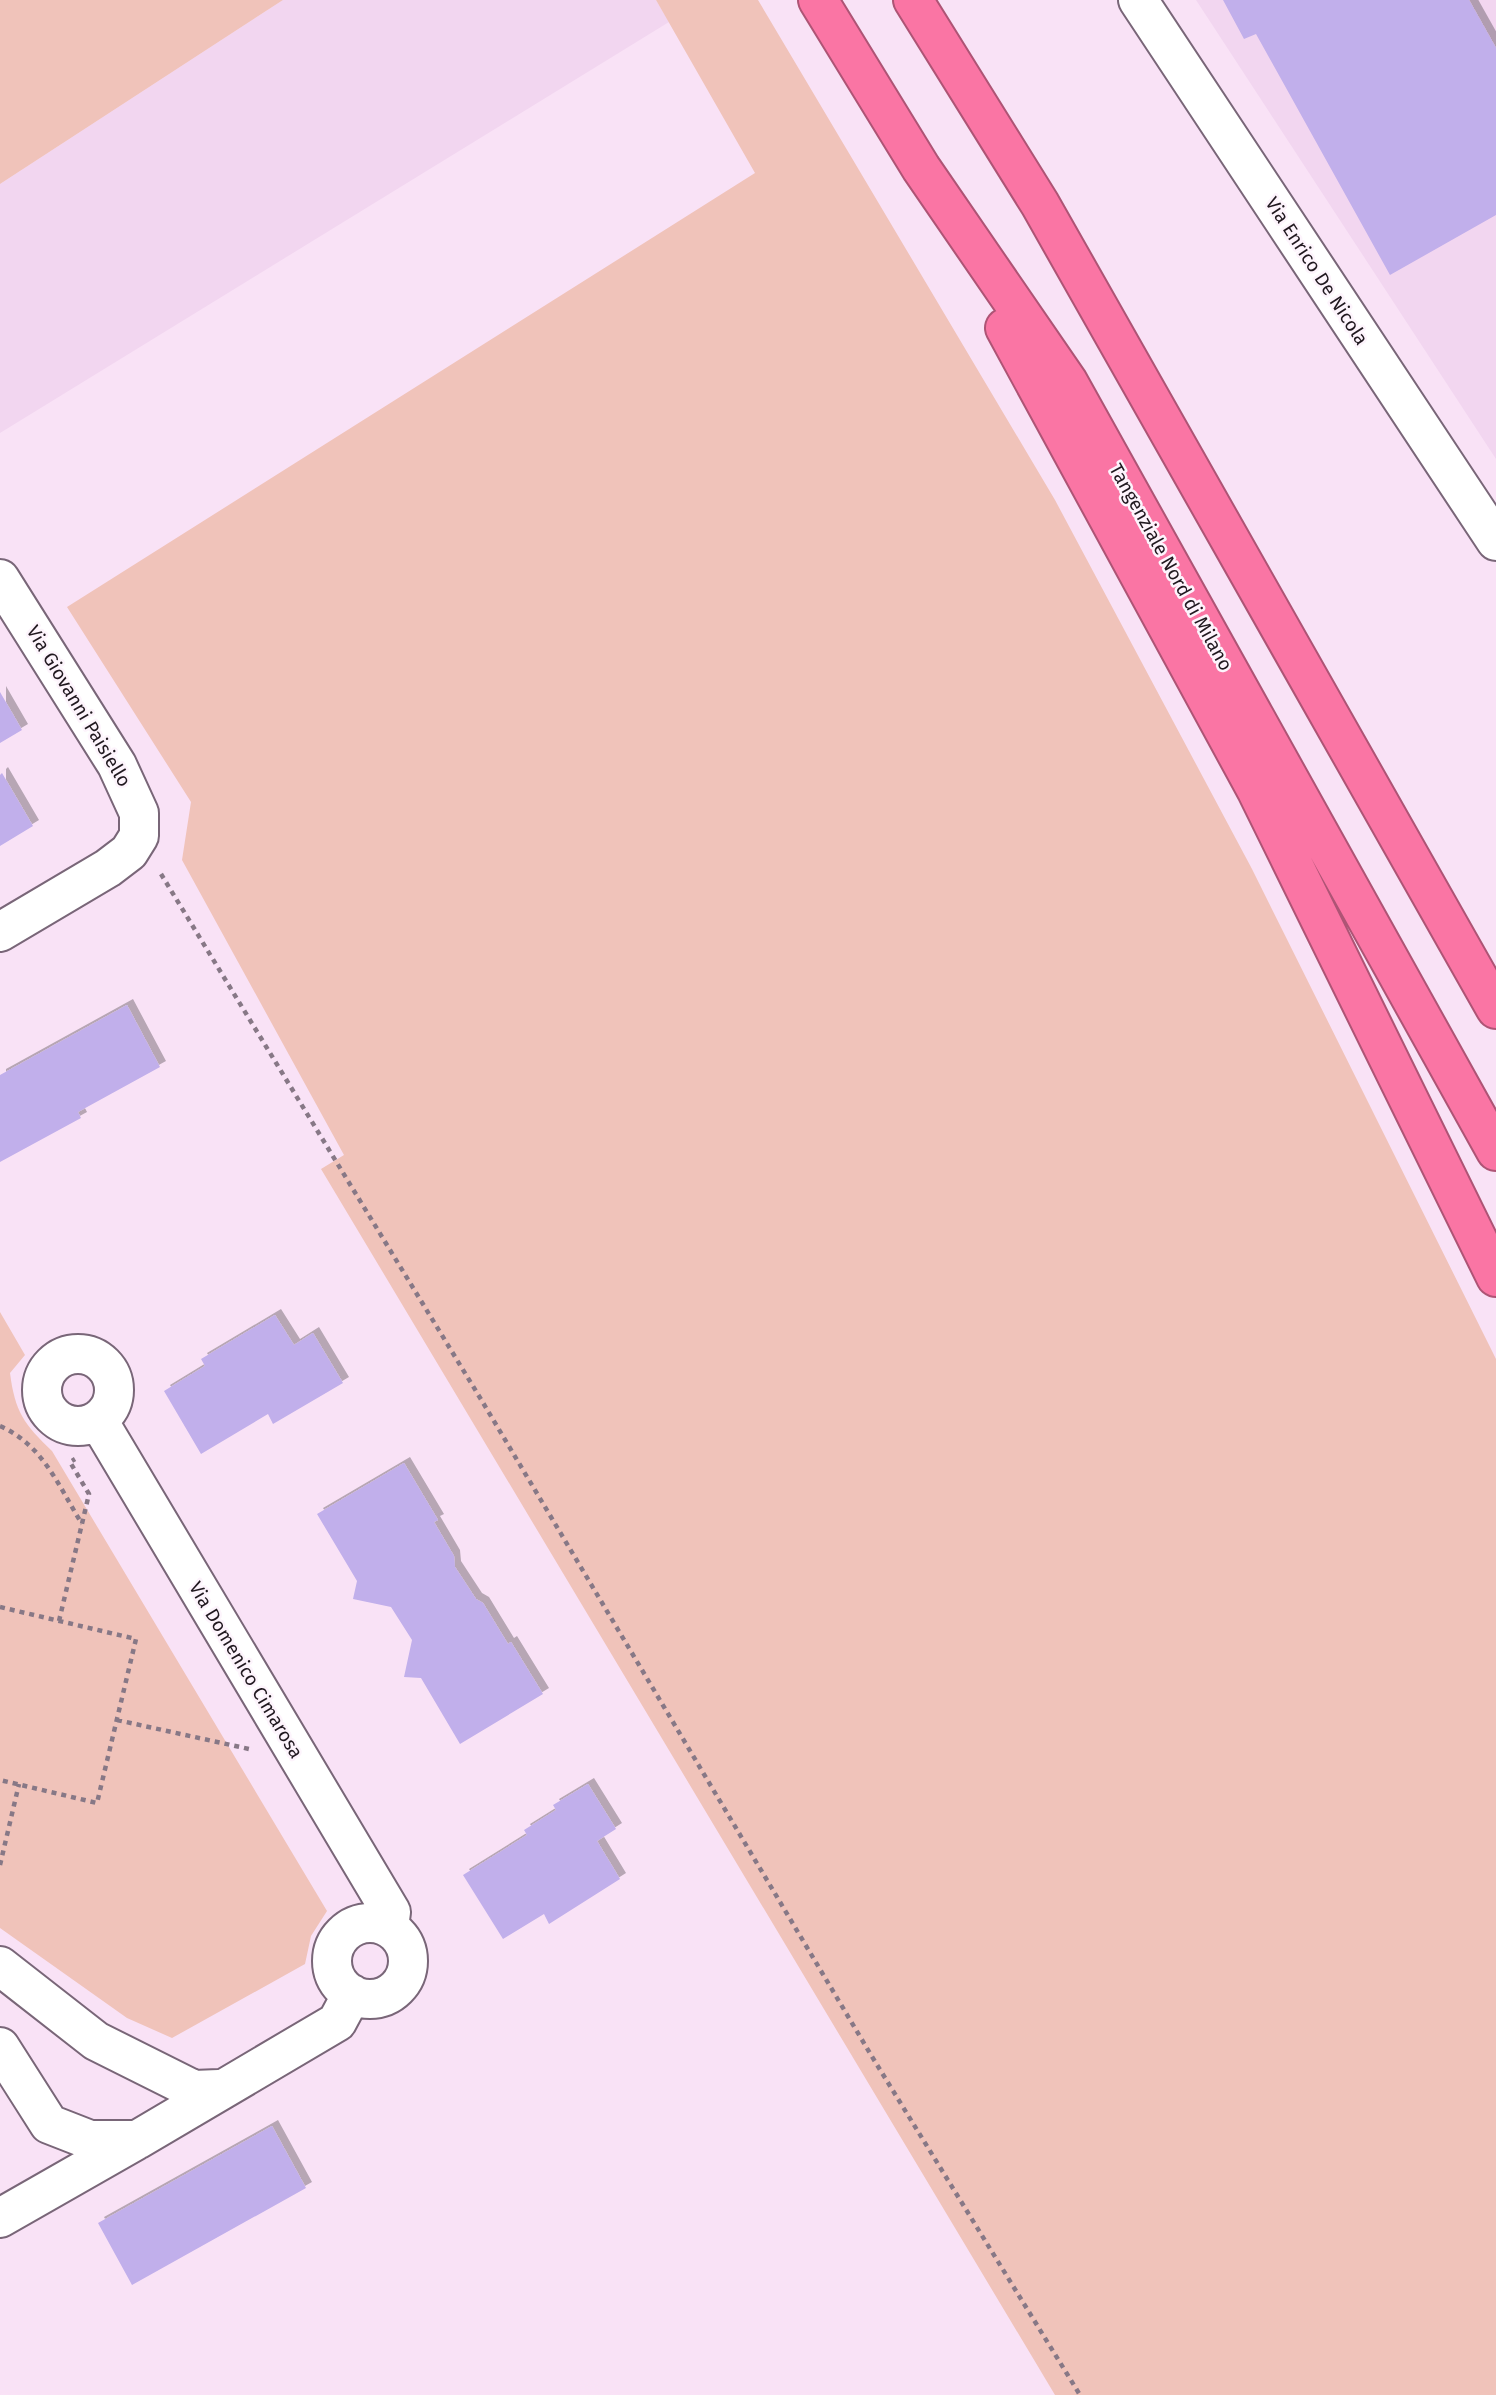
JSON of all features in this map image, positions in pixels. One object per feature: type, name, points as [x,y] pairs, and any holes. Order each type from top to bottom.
[{"type":"highway","name":"Tangenziale Nord di Milano","points":[[818,0],[921,168],[1068,382],[1496,1151]]},
{"type":"highway","points":[[913,0],[1040,204],[1496,1009]]},
{"type":"highway","points":[[921,168],[1257,791],[1496,1278]]},
{"type":"highway","points":[[1431,890],[1496,973]]},
{"type":"street","name":"Via Enrico De Nicola","points":[[1138,0],[1496,541]]},
{"type":"street","name":"Via Giovanni Paisiello","points":[[4,593],[117,765],[139,813],[139,835]]},
{"type":"street","points":[[0,932],[108,868],[130,852],[139,835]]},
{"type":"street","name":"Via Domenico Cimarosa","points":[[107,1427],[293,1749],[391,1912],[388,1927],[403,1941],[409,1960],[404,1979],[390,1994],[371,1999],[352,1994]]},
{"type":"street","points":[[0,2218],[337,2022],[352,1994],[338,1981],[332,1962],[336,1942],[350,1928],[369,1923],[388,1927]]},
{"type":"street","points":[[0,1966],[96,2041],[194,2090],[219,2089]]},
{"type":"street","points":[[0,2047],[49,2124],[90,2140],[137,2140]]},
{"type":"path","points":[[139,835],[489,1413],[871,2055],[1080,2395]]},
{"type":"path","points":[[0,1426],[22,1436],[41,1456],[82,1524]]},
{"type":"path","points":[[59,1621],[89,1494],[70,1462],[107,1427]]},
{"type":"path","points":[[0,1607],[136,1639],[97,1803],[0,1780]]},
{"type":"path","points":[[117,1720],[243,1749],[293,1749]]},
{"type":"path","points":[[0,1866],[19,1784]]},
{"type":"shaded area","points":[[0,0],[283,0],[0,184]]},
{"type":"shaded area","points":[[283,0],[656,0],[669,22],[0,433],[0,184]]},
{"type":"shaded area","points":[[656,0],[758,0],[1055,500],[1252,869],[1496,1359],[1496,2395],[1055,2395],[321,1169],[344,1155],[182,860],[191,802],[67,607],[755,173]]},
{"type":"shaded area","points":[[1196,0],[1496,0],[1496,459]]},
{"type":"shaded area","points":[[0,1312],[25,1355],[10,1373],[22,1416],[52,1451],[327,1911],[311,1936],[305,1964],[172,2038],[127,2018],[0,1928]]},
{"type":"building","points":[[1223,0],[1469,0],[1496,48],[1496,215],[1390,275],[1256,34],[1244,39]]},
{"type":"building","points":[[0,692],[22,730],[0,743]]},
{"type":"building","points":[[2,773],[33,826],[0,846],[0,775]]},
{"type":"building","points":[[127,1005],[160,1067],[78,1112],[81,1118],[0,1162],[0,1075]]},
{"type":"building","points":[[275,1315],[294,1345],[313,1333],[343,1383],[273,1424],[268,1414],[201,1454],[164,1391],[205,1366],[201,1359]]},
{"type":"building","points":[[404,1463],[438,1520],[434,1522],[454,1556],[455,1567],[476,1599],[483,1603],[508,1644],[511,1642],[543,1694],[460,1744],[421,1678],[404,1677],[412,1640],[391,1607],[353,1599],[357,1581],[317,1514]]},
{"type":"building","points":[[588,1784],[616,1829],[597,1841],[620,1879],[549,1924],[544,1914],[503,1939],[463,1875],[527,1835],[524,1830],[556,1810],[553,1805]]},
{"type":"building","points":[[272,2126],[306,2188],[132,2285],[98,2223]]}]
